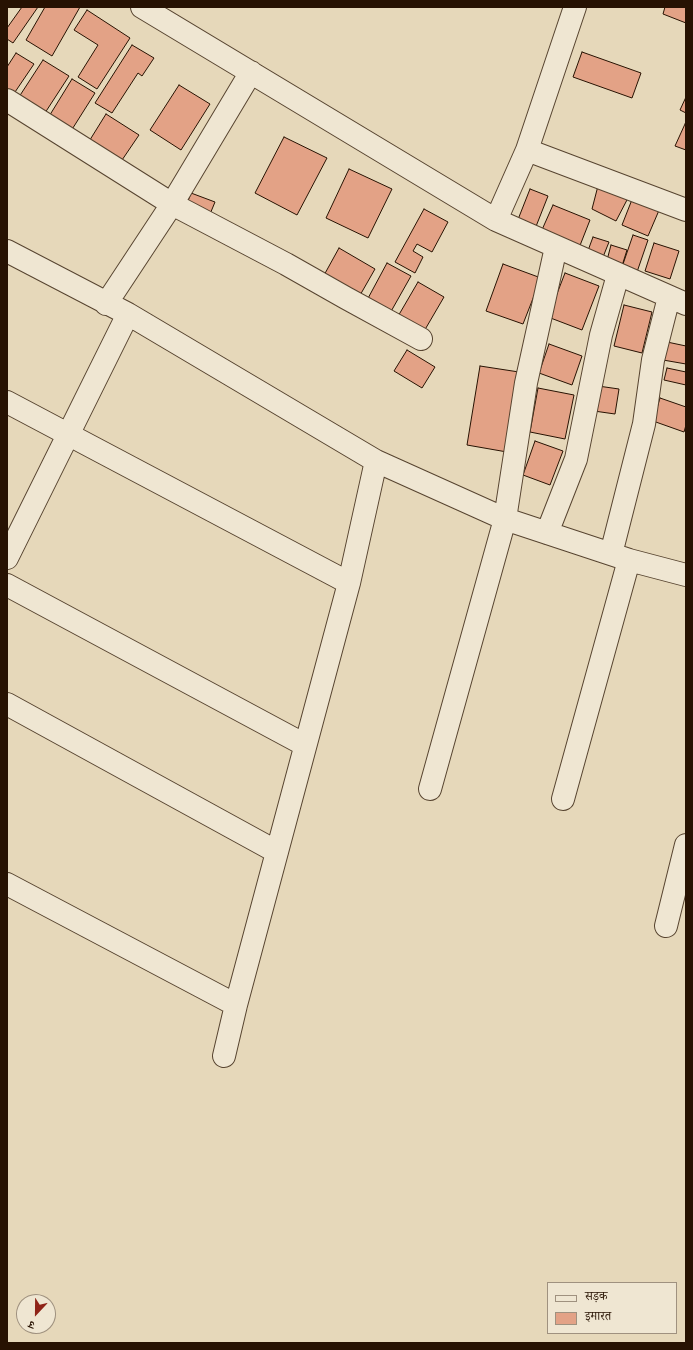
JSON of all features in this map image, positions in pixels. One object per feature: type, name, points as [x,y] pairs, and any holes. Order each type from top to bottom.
[{"type":"street","points":[[142,7],[496,220],[678,301],[654,360],[620,557],[564,799]]},
{"type":"street","points":[[496,220],[527,150],[574,7]]},
{"type":"street","points":[[106,304],[172,204],[251,72]]},
{"type":"street","points":[[7,100],[172,204],[286,264],[421,339]]},
{"type":"street","points":[[527,150],[686,210]]},
{"type":"street","points":[[430,789],[505,519],[526,383],[556,247]]},
{"type":"street","points":[[7,251],[106,304],[128,314],[376,460],[505,519],[620,557],[686,575]]},
{"type":"street","points":[[547,533],[576,459],[601,336],[618,274]]},
{"type":"street","points":[[7,558],[69,436],[128,314]]},
{"type":"street","points":[[7,402],[349,583]]},
{"type":"street","points":[[224,1056],[236,1005],[349,583],[376,460]]},
{"type":"street","points":[[7,585],[305,745]]},
{"type":"street","points":[[7,704],[277,852]]},
{"type":"street","points":[[666,926],[686,845]]},
{"type":"street","points":[[7,884],[236,1005]]},
{"type":"building","points":[[22,7],[38,7],[13,43],[7,39],[7,28]]},
{"type":"building","points":[[45,7],[80,7],[52,56],[26,40]]},
{"type":"building","points":[[665,7],[686,7],[686,23],[663,14]]},
{"type":"building","points":[[87,10],[130,38],[97,89],[78,77],[98,45],[74,30]]},
{"type":"building","points":[[132,45],[154,58],[142,76],[138,73],[112,113],[95,103]]},
{"type":"building","points":[[582,52],[641,73],[632,98],[573,77]]},
{"type":"building","points":[[16,53],[34,64],[13,95],[7,91],[7,67]]},
{"type":"building","points":[[43,60],[69,76],[43,116],[17,100]]},
{"type":"building","points":[[72,79],[95,93],[71,131],[48,118]]},
{"type":"building","points":[[179,85],[210,104],[181,150],[150,130]]},
{"type":"building","points":[[686,97],[686,113],[680,110]]},
{"type":"building","points":[[106,114],[139,135],[120,163],[88,143]]},
{"type":"building","points":[[685,124],[686,125],[686,150],[675,146]]},
{"type":"building","points":[[284,137],[327,158],[297,215],[255,193]]},
{"type":"building","points":[[349,169],[392,189],[368,238],[326,218]]},
{"type":"building","points":[[599,182],[628,198],[616,221],[592,209]]},
{"type":"building","points":[[530,189],[548,196],[535,229],[517,222]]},
{"type":"building","points":[[191,193],[215,202],[208,219],[185,209]]},
{"type":"building","points":[[633,197],[660,208],[648,236],[622,225]]},
{"type":"building","points":[[553,205],[590,220],[579,248],[541,232]]},
{"type":"building","points":[[424,209],[448,222],[432,252],[417,244],[413,251],[423,257],[415,273],[395,262]]},
{"type":"building","points":[[633,235],[648,240],[637,272],[622,267]]},
{"type":"building","points":[[593,237],[609,242],[601,262],[586,256]]},
{"type":"building","points":[[654,243],[679,251],[670,279],[645,271]]},
{"type":"building","points":[[611,245],[627,250],[621,269],[606,264]]},
{"type":"building","points":[[339,248],[375,269],[359,297],[323,277]]},
{"type":"building","points":[[387,263],[411,276],[389,315],[366,302]]},
{"type":"building","points":[[503,264],[541,278],[523,324],[486,311]]},
{"type":"building","points":[[565,273],[599,286],[582,330],[548,317]]},
{"type":"building","points":[[418,282],[444,297],[423,333],[397,318]]},
{"type":"building","points":[[624,305],[652,312],[642,353],[614,346]]},
{"type":"building","points":[[667,342],[686,346],[686,364],[663,360]]},
{"type":"building","points":[[549,344],[582,356],[572,385],[539,373]]},
{"type":"building","points":[[407,350],[435,367],[422,388],[394,371]]},
{"type":"building","points":[[480,366],[519,372],[507,452],[467,445]]},
{"type":"building","points":[[667,368],[686,372],[686,385],[664,380]]},
{"type":"building","points":[[598,386],[619,389],[615,414],[594,411]]},
{"type":"building","points":[[538,388],[574,395],[565,439],[530,432]]},
{"type":"building","points":[[660,398],[686,407],[686,425],[684,432],[653,421]]},
{"type":"building","points":[[535,441],[563,451],[550,485],[523,475]]}]
